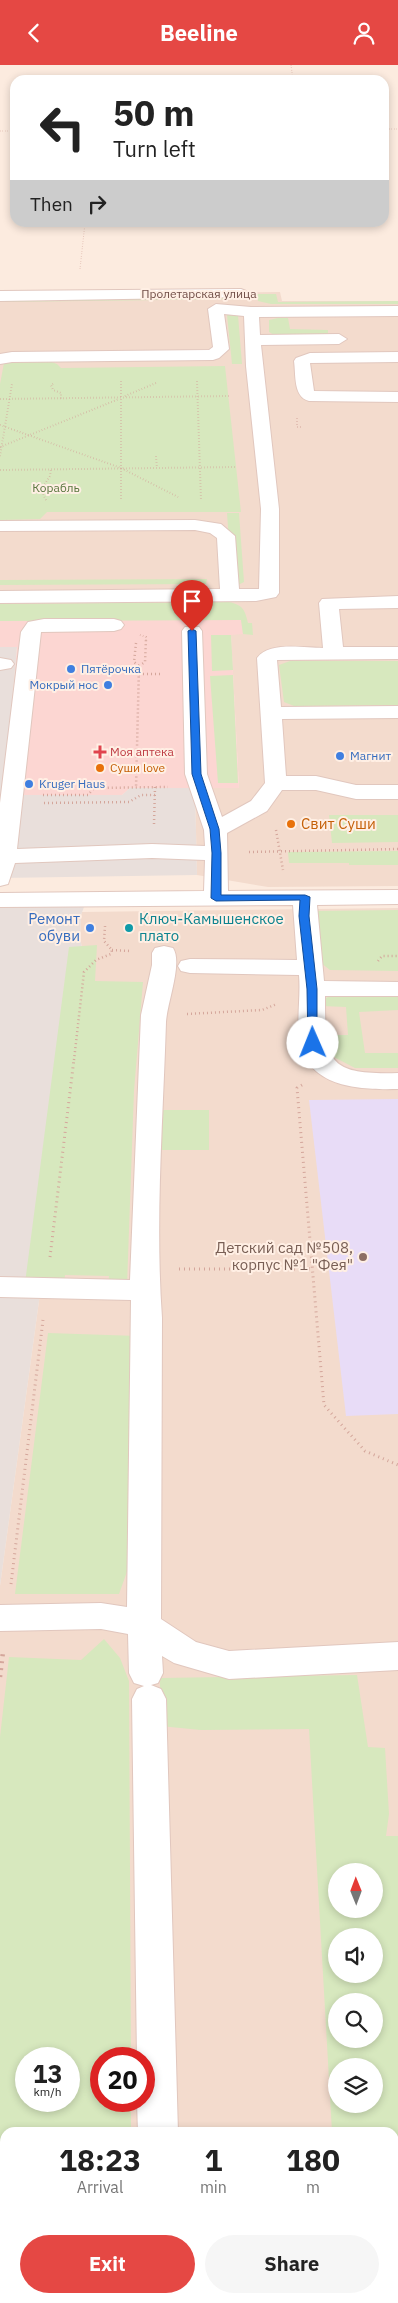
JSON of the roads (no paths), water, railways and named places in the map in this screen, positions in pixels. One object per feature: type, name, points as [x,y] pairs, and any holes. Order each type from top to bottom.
[{"type":"street","name":"Пролетарская улица","points":[[0,296],[259,294]]},
{"type":"street","points":[[0,309],[216,309],[251,312],[398,311]]},
{"type":"street","points":[[0,359],[12,357],[123,355],[196,361],[221,350],[216,309]]},
{"type":"street","points":[[0,597],[256,595],[269,593],[270,509],[251,312]]},
{"type":"street","points":[[253,340],[359,339]]},
{"type":"street","points":[[398,357],[310,358],[302,361],[306,394],[310,396],[398,397]]},
{"type":"street","points":[[0,526],[204,525],[215,528],[225,533],[230,595]]},
{"type":"street","points":[[333,653],[327,604],[341,595],[398,602]]},
{"type":"street","points":[[0,879],[12,799],[33,627],[44,625],[114,625]]},
{"type":"street","points":[[192,631],[196,774],[214,829],[217,853],[216,898]]},
{"type":"street","points":[[214,829],[259,806],[276,783],[267,658],[270,655],[398,653]]},
{"type":"street","points":[[271,713],[398,712]]},
{"type":"street","points":[[276,783],[316,783],[356,792],[398,792]]},
{"type":"street","points":[[4,856],[152,851],[217,853]]},
{"type":"street","points":[[305,897],[304,916],[311,978],[313,1043],[319,1058],[332,1072],[351,1080],[398,1081]]},
{"type":"street","points":[[0,900],[398,897]]},
{"type":"street","points":[[158,2127],[144,1624],[147,1319],[145,1280],[154,1015],[164,965],[164,953]]},
{"type":"street","points":[[190,965],[398,989]]},
{"type":"street","points":[[0,1287],[145,1280]]},
{"type":"street","points":[[0,1618],[101,1616],[144,1624],[159,1637],[186,1653],[229,1665],[398,1656]]},
{"type":"place","name":"Пятёрочка","points":[[71,669]]},
{"type":"place","name":"Мокрый нос","points":[[108,685]]},
{"type":"place","name":"Моя аптека","points":[[100,752]]},
{"type":"place","name":"Магнит","points":[[340,756]]},
{"type":"place","name":"Суши love","points":[[100,768]]},
{"type":"place","name":"Kruger Haus","points":[[29,784]]},
{"type":"place","name":"Свит Суши","points":[[291,824]]},
{"type":"place","name":"Ремонт обуви","points":[[90,928]]},
{"type":"place","name":"Ключ-Камышенское плато","points":[[129,928]]},
{"type":"place","name":"Детский сад №508, корпус №1 \"Фея\"","points":[[363,1257]]},
{"type":"park label","name":"Корабль","points":[[56,488]]}]
